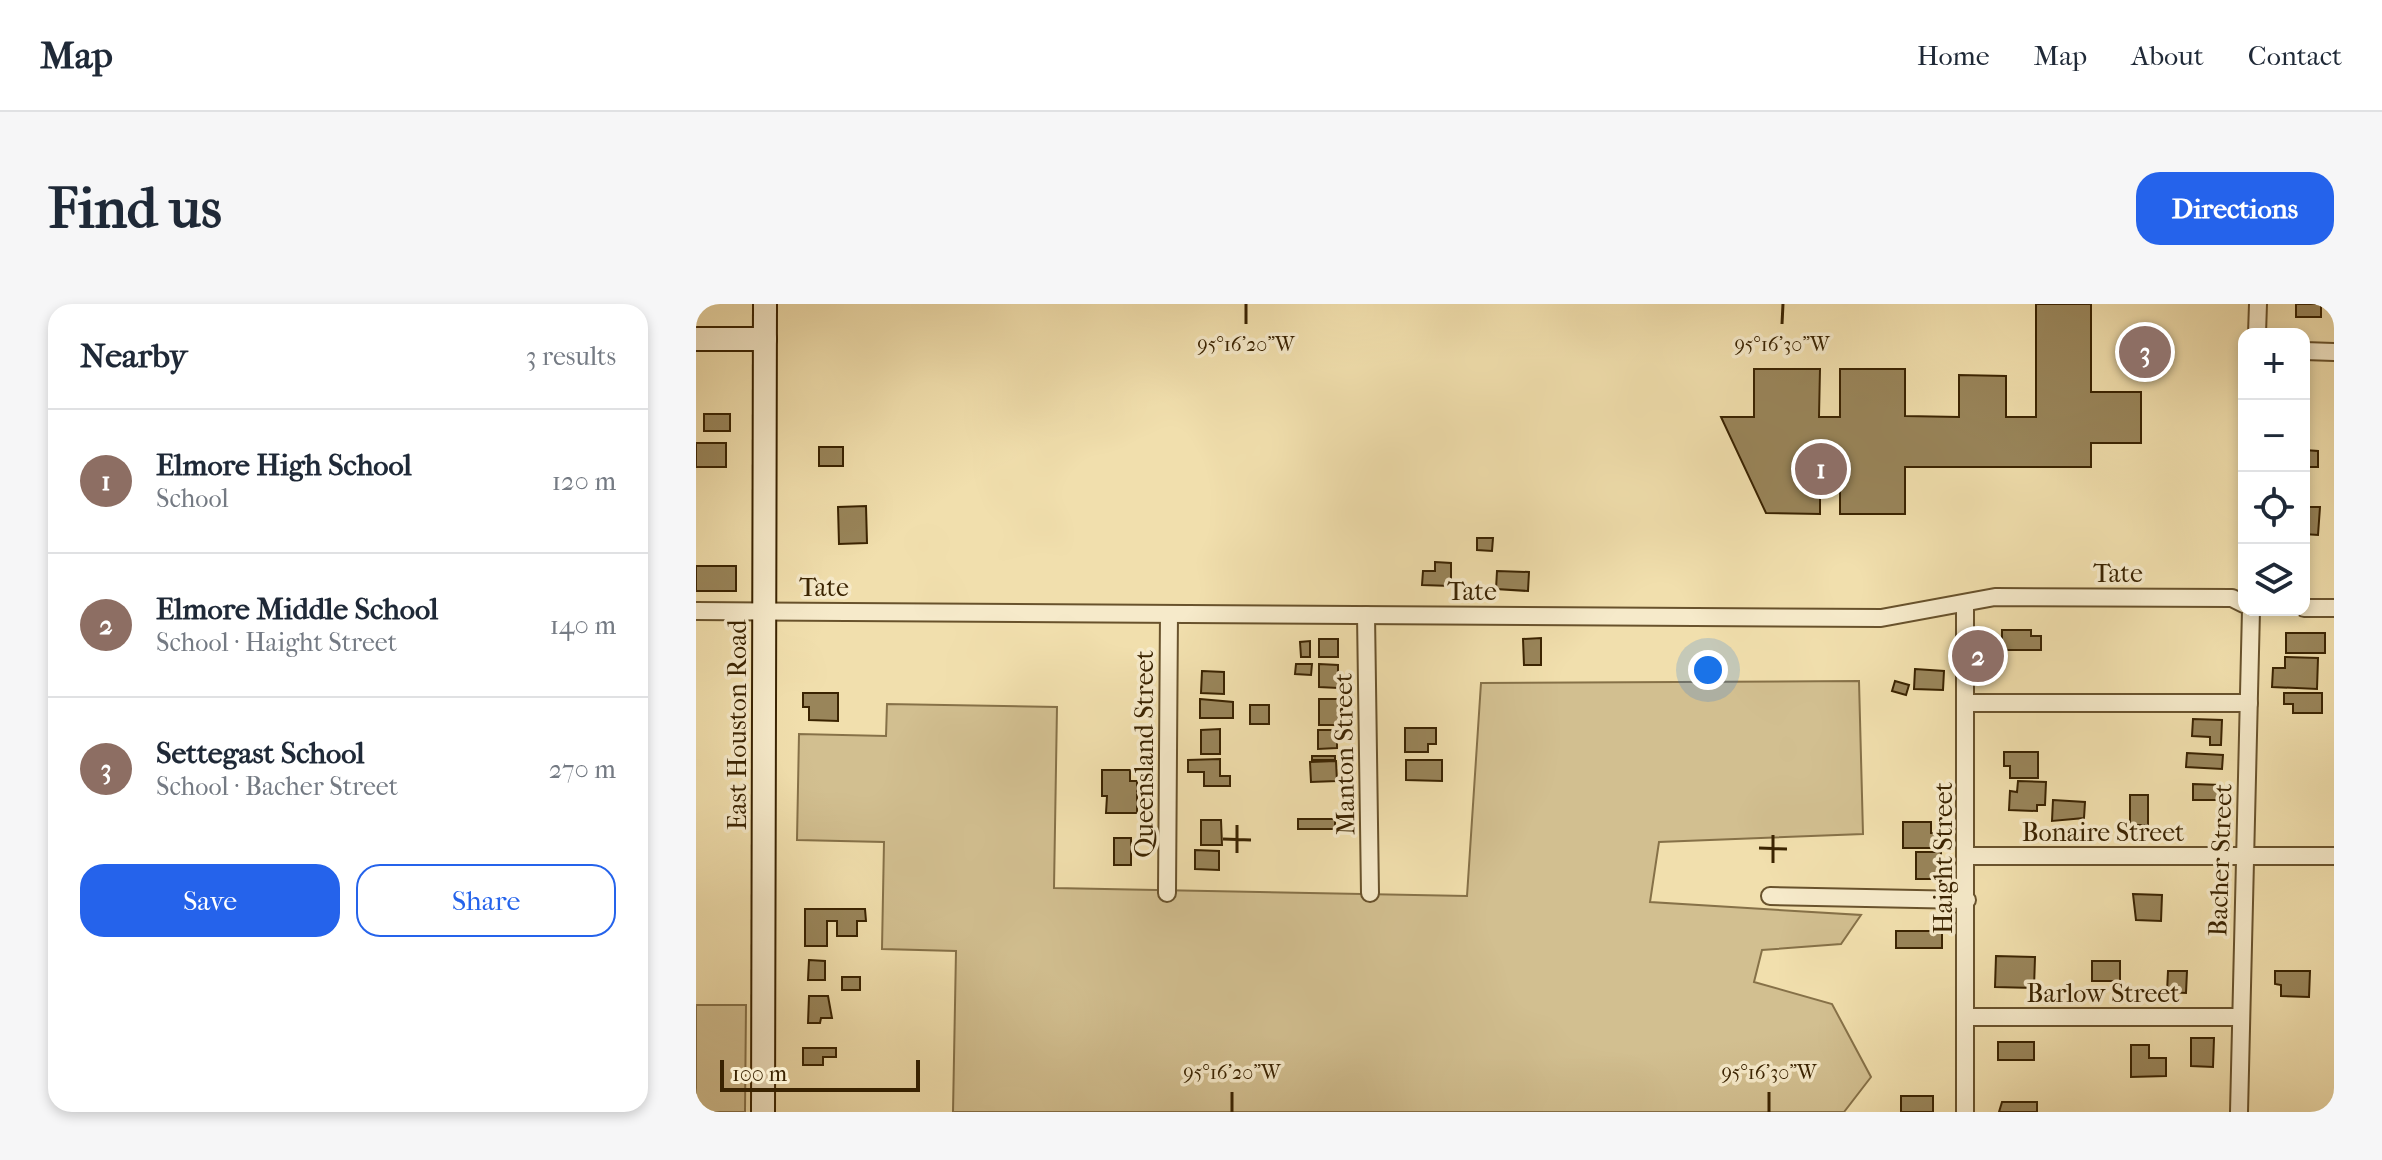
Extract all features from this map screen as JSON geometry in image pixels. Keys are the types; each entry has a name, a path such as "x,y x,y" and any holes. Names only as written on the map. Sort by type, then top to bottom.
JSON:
{"street":[{"name":"East Houston Road","path":"763,1112 765,304"},
{"path":"2257,328 2258,304"},
{"path":"696,339 765,339"},
{"path":"2310,351 2334,352"},
{"name":"Tate","path":"696,611 1881,618 1965,605 1995,597 2232,598 2238,601"},
{"name":"Haight Street","path":"1965,605 1968,703 1965,1112"},
{"path":"2310,608 2334,608"},
{"name":"Queensland Street","path":"1167,893 1169,614"},
{"name":"Manton Street","path":"1366,615 1370,893"},
{"name":"Bacher Street","path":"2239,1112 2251,616"},
{"path":"1968,703 2249,703"},
{"name":"Bonaire Street","path":"1968,856 2334,856"},
{"path":"1770,896 1967,900"},
{"name":"Barlow Street","path":"1966,1017 2240,1017"}],"shaded area":[{"path":"1859,681 1863,834 1659,842 1650,902 1861,915 1841,944 1762,950 1754,982 1832,1004 1871,1077 1844,1112 953,1112 956,951 882,949 884,842 797,840 799,734 886,736 887,704 1057,707 1054,888 1467,896 1481,683"},
{"path":"696,1005 746,1005 745,1112 696,1112"}],"building":[{"path":"2036,304 2091,304 2091,392 2141,392 2141,443 2091,443 2091,467 1905,467 1905,514 1840,514 1840,466 1820,466 1820,514 1766,513 1721,417 1754,417 1754,369 1820,369 1819,417 1840,417 1840,369 1905,369 1905,416 1959,417 1959,375 2006,376 2006,417 2036,417"},
{"path":"2296,304 2321,304 2321,317 2296,317"},
{"path":"704,414 730,414 730,431 704,431"},
{"path":"696,443 726,443 726,467 696,467"},
{"path":"819,447 843,447 843,466 819,466"},
{"path":"2310,450 2318,451 2318,467 2310,467"},
{"path":"866,506 867,543 839,544 838,507"},
{"path":"2310,507 2320,507 2318,535 2310,534"},
{"path":"1477,538 1493,538 1492,551 1477,550"},
{"path":"1435,562 1451,563 1451,586 1422,585 1423,571 1435,571"},
{"path":"696,566 736,566 736,591 696,591"},
{"path":"1497,571 1529,572 1528,591 1496,589"},
{"path":"2002,630 2031,630 2031,636 2041,636 2041,650 2002,650"},
{"path":"2286,633 2325,633 2325,653 2286,653"},
{"path":"1541,638 1541,665 1524,665 1523,639"},
{"path":"1319,639 1338,639 1338,657 1319,657"},
{"path":"1310,641 1310,657 1301,657 1300,642"},
{"path":"2285,657 2318,658 2317,689 2272,687 2273,668 2285,668"},
{"path":"1296,664 1312,664 1311,675 1295,674"},
{"path":"1319,664 1338,665 1338,688 1319,687"},
{"path":"1915,669 1944,671 1943,690 1914,689"},
{"path":"1202,671 1224,672 1224,694 1201,693"},
{"path":"1895,681 1909,685 1906,695 1892,691"},
{"path":"803,693 838,693 838,721 809,720 809,707 803,707"},
{"path":"2284,693 2322,693 2322,713 2293,713 2293,704 2284,704"},
{"path":"1200,699 1233,702 1233,718 1200,718"},
{"path":"1319,699 1338,699 1338,725 1319,725"},
{"path":"1250,705 1269,705 1269,724 1250,724"},
{"path":"2193,719 2222,720 2221,745 2210,745 2210,737 2192,736"},
{"path":"1405,728 1436,728 1436,744 1428,744 1428,752 1405,752"},
{"path":"1220,729 1220,754 1201,754 1201,730"},
{"path":"1318,730 1337,730 1337,748 1318,749"},
{"path":"2004,752 2038,752 2038,778 2010,778 2010,766 2004,766"},
{"path":"2187,753 2223,755 2222,769 2186,767"},
{"path":"1312,756 1335,756 1335,760 1312,760"},
{"path":"1220,759 1220,776 1230,776 1230,786 1204,786 1204,772 1188,772 1188,760"},
{"path":"1406,760 1442,760 1442,781 1406,780"},
{"path":"1336,761 1337,781 1311,782 1310,762"},
{"path":"1102,770 1130,770 1130,781 1137,781 1137,813 1106,813 1107,796 1102,796"},
{"path":"2018,781 2046,782 2045,805 2037,805 2037,811 2009,810 2010,791 2017,792"},
{"path":"2193,784 2221,785 2221,800 2193,800"},
{"path":"2130,795 2148,795 2148,825 2130,825"},
{"path":"2053,800 2085,802 2084,818 2052,821"},
{"path":"1298,819 1335,819 1335,829 1298,829"},
{"path":"1201,820 1221,820 1222,845 1201,845"},
{"path":"1903,822 1931,822 1931,833 1938,833 1938,848 1903,848"},
{"path":"1114,838 1131,838 1131,865 1114,865"},
{"path":"1195,850 1219,851 1219,870 1195,869"},
{"path":"1916,852 1941,852 1941,879 1916,879"},
{"path":"2133,894 2162,895 2161,921 2136,920"},
{"path":"805,909 865,909 866,921 857,921 857,936 837,936 837,921 827,921 827,946 805,946"},
{"path":"1896,931 1942,931 1942,948 1896,948"},
{"path":"1996,956 2035,957 2034,988 1995,987"},
{"path":"809,960 825,961 825,980 808,980"},
{"path":"2092,961 2120,961 2120,981 2092,981"},
{"path":"2168,971 2187,971 2186,993 2167,992"},
{"path":"2275,971 2310,971 2309,997 2281,996 2281,985 2275,984"},
{"path":"842,977 860,977 860,990 842,990"},
{"path":"809,996 828,996 832,1018 821,1018 820,1023 808,1023"},
{"path":"2191,1038 2214,1038 2213,1067 2191,1066"},
{"path":"1998,1042 2034,1042 2034,1060 1998,1060"},
{"path":"2131,1045 2149,1045 2149,1058 2166,1058 2166,1076 2131,1077"},
{"path":"803,1048 836,1048 836,1057 823,1057 823,1065 803,1065"},
{"path":"1901,1096 1933,1096 1933,1112 1901,1112"},
{"path":"2002,1102 2037,1102 2037,1112 1999,1112"}],"place":[{"name":"Settegast School","path":"2145,352"},
{"name":"Elmore High School","path":"1821,469"},
{"name":"Elmore Middle School","path":"1978,656"}]}
